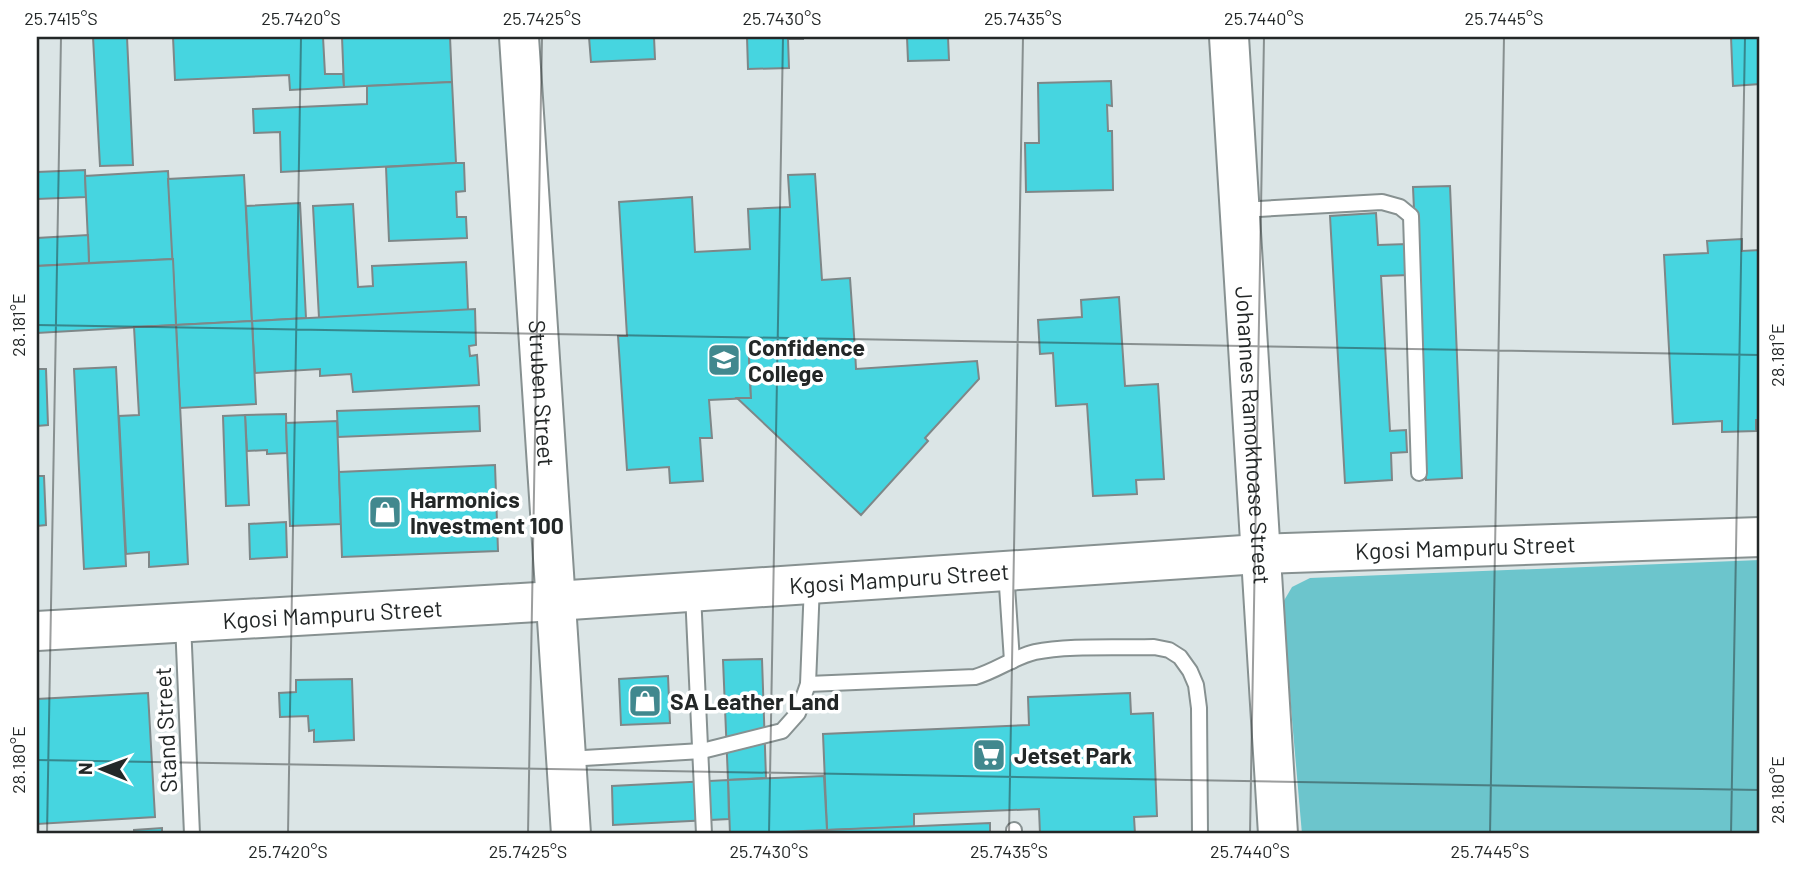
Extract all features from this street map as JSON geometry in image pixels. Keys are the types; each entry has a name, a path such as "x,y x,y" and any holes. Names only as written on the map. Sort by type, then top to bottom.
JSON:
{"main road":[{"name":"Struben Street","path":"519,37 571,834"},
{"name":"Johannes Ramokhoase Street","path":"1229,37 1273,834"},
{"name":"Kgosi Mampuru Street","path":"37,631 555,601 1259,554 1760,537"}],"lane":[{"path":"1239,210 1382,202 1400,207 1410,216 1419,473"},
{"path":"1006,570 1012,661"},
{"path":"566,759 702,751 782,731 798,713 808,684 812,584"},
{"path":"693,592 705,834"},
{"name":"Stand Street","path":"183,624 192,834"},
{"path":"808,684 975,677 1034,652 1054,650 1154,647 1169,650 1180,657 1191,671 1196,685 1199,708 1200,834"}],"shaded area":[{"path":"1760,560 1760,834 1302,834 1282,604 1292,587 1310,578"}],"building":[{"path":"93,37 127,37 133,165 100,166"},
{"path":"173,37 323,37 325,74 343,74 344,87 290,90 289,75 175,80"},
{"path":"342,37 450,37 452,82 344,87"},
{"path":"589,37 654,37 655,59 591,62"},
{"path":"747,37 803,39 788,39 789,68 748,69"},
{"path":"907,37 948,37 949,60 908,61"},
{"path":"1731,37 1760,37 1760,84 1733,86"},
{"path":"1111,81 1112,106 1107,105 1108,131 1112,131 1113,190 1026,192 1025,143 1039,143 1038,83"},
{"path":"452,82 456,163 281,172 280,132 254,133 253,109 367,104 367,86"},
{"path":"464,163 465,191 456,192 457,217 466,217 467,238 389,241 386,167"},
{"path":"85,170 86,197 37,199 37,172"},
{"path":"168,171 173,259 89,263 85,176"},
{"path":"815,174 822,280 850,278 855,350 749,357 751,398 709,400 712,438 700,438 703,481 670,483 669,467 627,470 618,336 627,336 619,202 692,197 695,252 750,249 748,209 790,207 788,175"},
{"path":"244,175 252,321 176,325 168,179"},
{"path":"1450,186 1462,478 1426,480 1413,187"},
{"path":"300,203 306,318 252,321 246,206"},
{"path":"353,204 358,287 373,286 372,266 466,262 468,310 319,318 313,206"},
{"path":"1376,213 1378,245 1407,244 1409,275 1381,276 1390,431 1406,430 1407,452 1391,453 1392,480 1345,483 1330,216"},
{"path":"88,235 89,263 37,266 37,238"},
{"path":"1742,239 1742,251 1760,250 1760,420 1756,420 1756,431 1722,432 1722,421 1673,424 1664,255 1708,253 1707,241"},
{"path":"173,259 176,325 37,333 37,266"},
{"path":"1119,297 1125,386 1158,384 1164,479 1136,480 1137,494 1093,496 1087,404 1056,406 1053,353 1040,354 1038,320 1082,317 1081,300"},
{"path":"475,309 476,345 469,346 470,356 477,355 479,385 353,392 351,374 320,376 320,369 255,373 252,321"},
{"path":"252,321 256,404 180,408 176,325"},
{"path":"176,325 188,564 149,567 149,552 126,554 119,416 139,415 134,327"},
{"path":"855,350 856,369 977,361 979,379 925,438 928,441 861,515 737,398 751,398 749,357"},
{"path":"116,367 126,566 84,569 74,369"},
{"path":"37,369 46,369 48,425 37,426"},
{"path":"479,406 480,431 338,437 337,411"},
{"path":"286,414 287,453 247,451 245,415"},
{"path":"245,415 249,505 226,506 223,416"},
{"path":"337,421 341,524 290,526 286,423"},
{"path":"495,465 498,551 342,557 339,472"},
{"path":"37,476 44,476 46,525 37,526"},
{"path":"286,522 287,557 250,559 249,524"},
{"path":"762,659 766,778 728,780 723,660"},
{"name":"SA Leather Land","path":"668,676 670,723 621,725 619,679"},
{"path":"352,679 354,740 314,742 314,730 309,731 308,716 280,717 279,693 296,692 296,680"},
{"path":"148,693 155,817 37,824 37,699"},
{"name":"Jetset Park","path":"1130,693 1131,714 1153,713 1157,816 1134,817 1135,834 1040,834 1039,809 914,814 914,827 827,830 823,734 1029,725 1028,697"},
{"path":"824,776 827,830 730,834 728,780"},
{"path":"728,780 729,819 613,825 612,786"},
{"path":"990,823 990,834 827,834 827,830"},
{"path":"162,828 162,834 134,834 134,830"}],"place":[{"name":"Confidence College","path":"724,360"},
{"name":"Harmonics Investment 100","path":"385,512"},
{"name":"SA Leather Land","path":"645,701"},
{"name":"Jetset Park","path":"989,755"}]}
